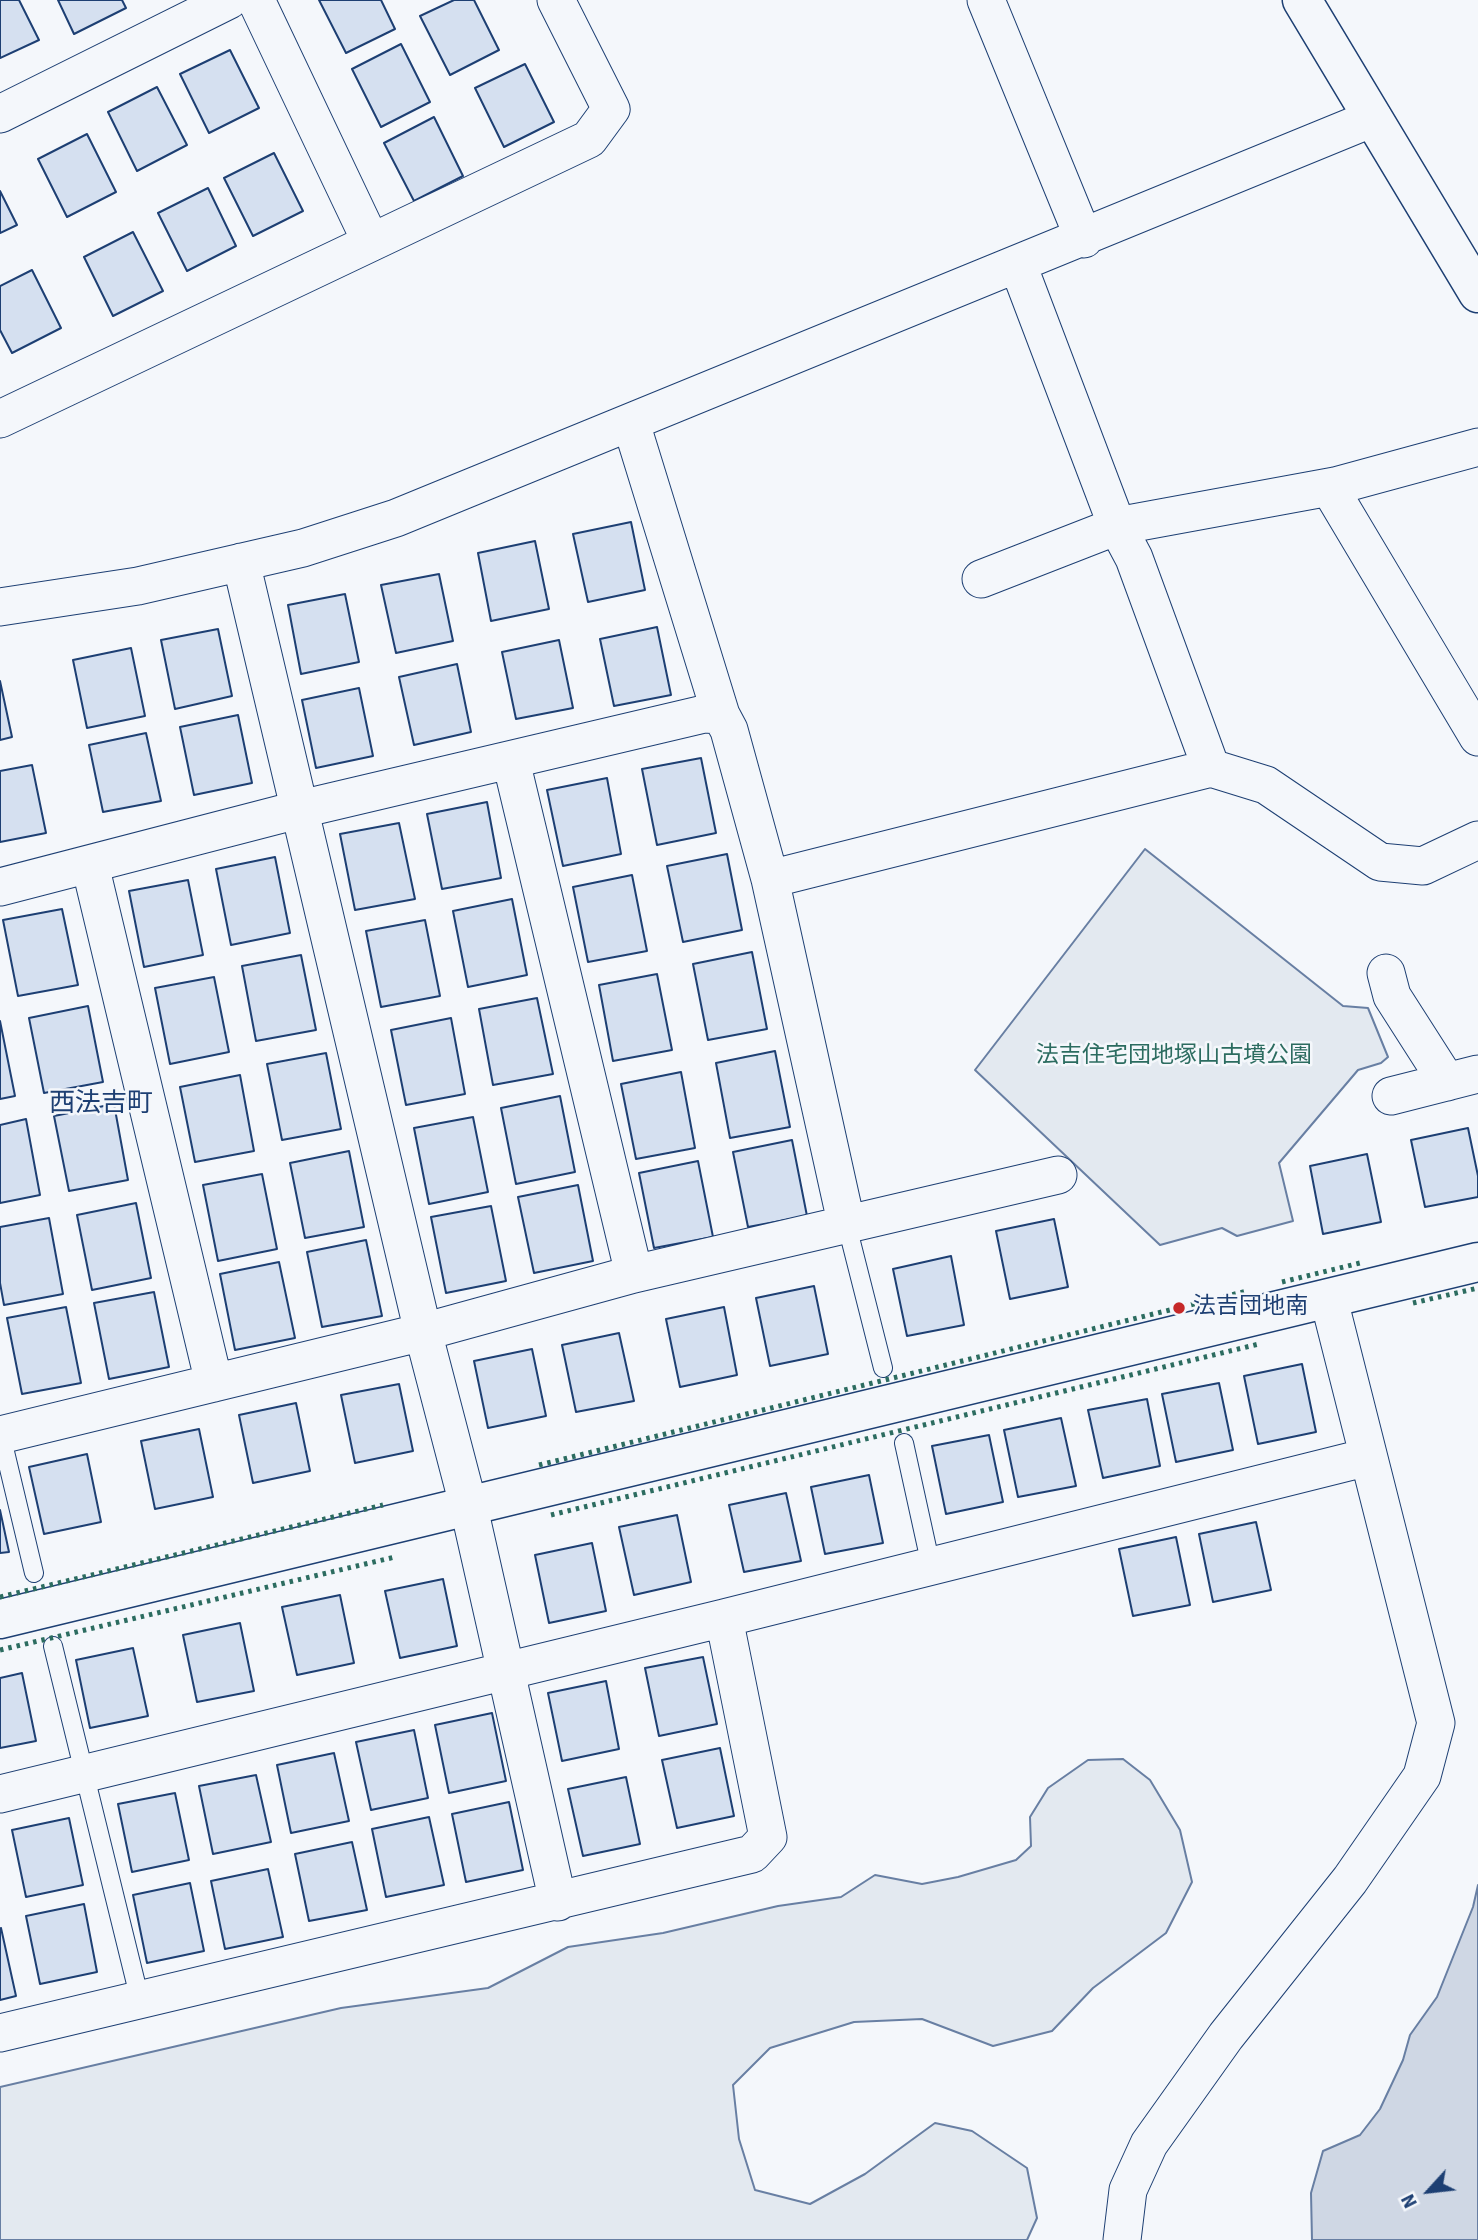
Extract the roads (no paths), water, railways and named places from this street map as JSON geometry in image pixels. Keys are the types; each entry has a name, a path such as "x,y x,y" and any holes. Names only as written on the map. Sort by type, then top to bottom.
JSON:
{"street":[{"path":"0,114 229,0"},
{"path":"256,0 371,242"},
{"path":"0,419 589,139 611,109 556,0"},
{"path":"986,0 1084,239"},
{"path":"1302,0 1478,293"},
{"path":"0,607 138,586 303,548 396,518 1084,239 1373,118"},
{"path":"1018,265 1117,527 1134,558 1211,768"},
{"path":"631,423 721,715 729,730 770,879 846,1222"},
{"path":"981,579 1117,527 1329,487 1478,447"},
{"path":"1329,487 1478,737"},
{"path":"242,562 423,1332 469,1508 558,1902"},
{"path":"0,887 301,810 704,714 721,715"},
{"path":"511,761 634,1274"},
{"path":"770,879 1211,768 1266,785 1380,862 1423,866 1436,862 1478,839"},
{"path":"90,865 214,1383"},
{"path":"1387,973 1392,996 1463,1078 1391,1096"},
{"path":"0,1434 423,1332 634,1274 846,1222 1058,1175"},
{"path":"0,1619 469,1508 1478,1262"},
{"path":"1122,2240 1128,2190 1149,2144 1226,2036 1350,1880 1422,1776 1436,1723 1329,1300"},
{"path":"0,1794 724,1618 1368,1457"},
{"path":"0,2033 752,1854 768,1837 724,1618"}],"lane":[{"path":"846,1222 883,1368"},
{"path":"0,1434 34,1573"},
{"path":"904,1443 931,1566"},
{"path":"53,1646 140,2000"}],"place":[{"name":"法吉団地南","path":"1179,1308"}],"district":[{"name":"西法吉町","path":"101,1105"}],"park label":[{"name":"法吉住宅団地塚山古墳公園","path":"1174,1057"}]}
